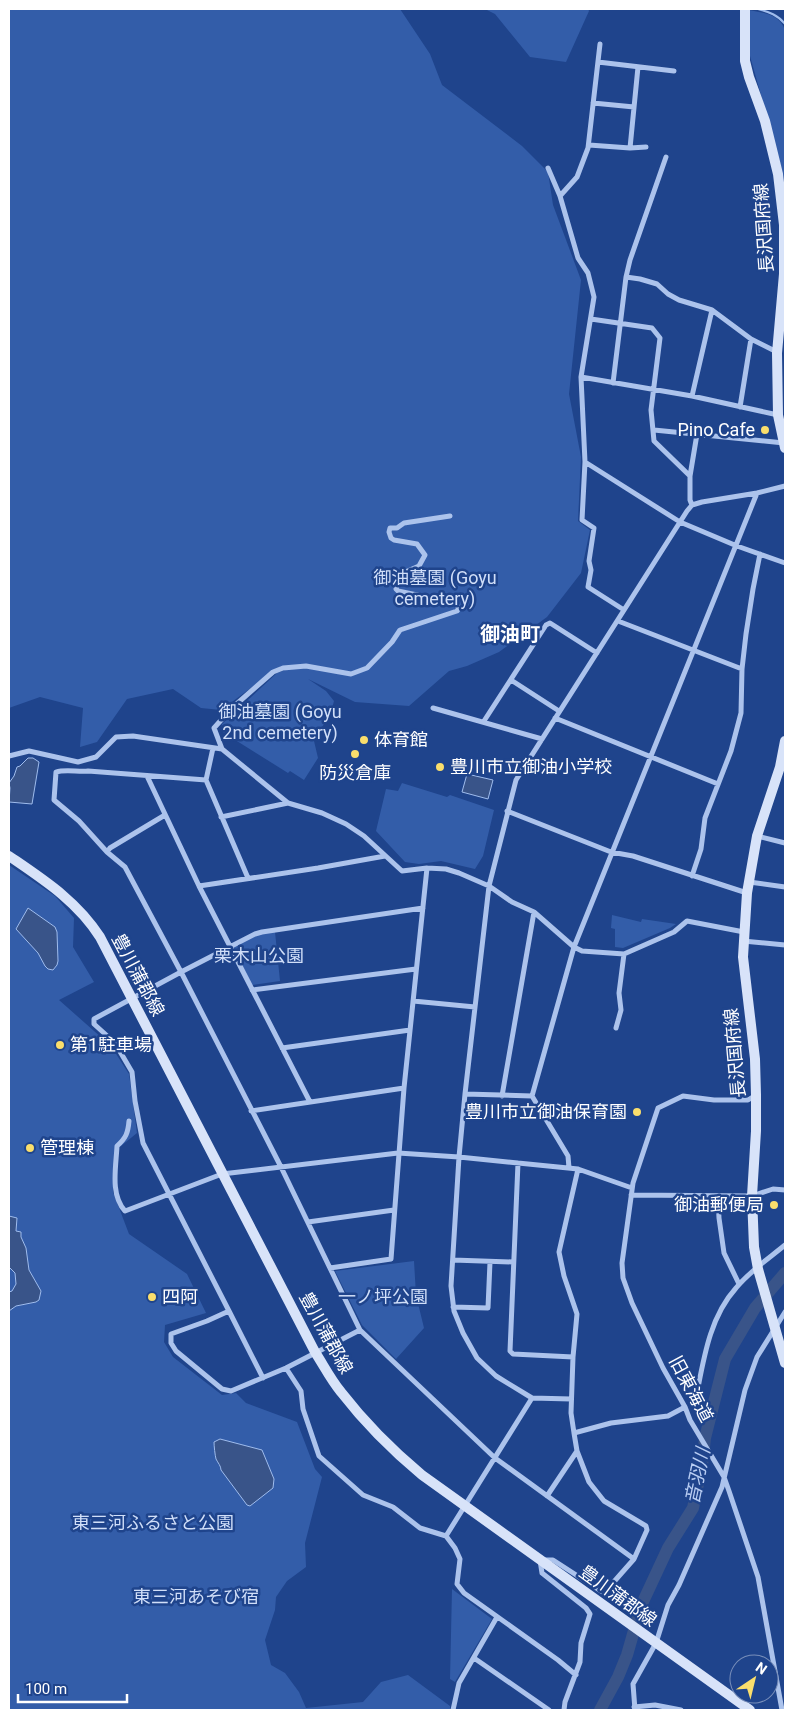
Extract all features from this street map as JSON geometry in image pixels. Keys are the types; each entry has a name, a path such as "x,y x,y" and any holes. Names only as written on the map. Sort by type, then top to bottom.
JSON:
{"main road":[{"name":"長沢国府線","path":"745,9 745,61 765,121 778,174 784,226 784,274 778,353 778,415 785,445"},
{"name":"長沢国府線","path":"785,741 780,767 757,836 748,888 743,957 756,1095 752,1196 754,1247 758,1268 785,1363"},
{"name":"豊川蒲郡線","path":"9,856 50,884 80,911 100,937 315,1352 339,1390 364,1420 392,1450 422,1475 750,1710"}],"street":[{"path":"560,196 577,177 589,145 600,44"},
{"path":"598,62 674,71"},
{"path":"630,148 638,67"},
{"path":"593,103 634,108"},
{"path":"589,145 630,148 646,147"},
{"path":"613,383 626,277 630,260 666,157"},
{"path":"548,168 560,196 578,258 588,273 594,296 581,377 585,462 582,520 594,528 589,561 591,570 588,587 624,610"},
{"path":"626,277 657,284 678,300 712,310 752,339 778,353"},
{"path":"692,396 712,310"},
{"path":"591,319 652,328 660,338 651,410 654,441 690,476"},
{"path":"740,407 752,339"},
{"path":"581,377 692,396 778,415"},
{"path":"654,430 785,445"},
{"path":"692,505 690,500 690,476 697,434"},
{"path":"585,462 680,522 737,546 785,563"},
{"path":"571,1399 532,1398 496,1376 477,1358 463,1333 453,1307 451,1286 465,1094 489,886 516,780 692,505 785,486"},
{"path":"568,1168 568,1156 532,1096 574,947 758,493"},
{"path":"450,516 404,523 398,528 390,528 389,532 390,538 394,540 417,544 425,555 419,566 401,574 396,589 455,603 459,608 457,611 400,630 392,642 367,668 358,673 351,674 306,666 294,666 273,672 232,708 214,728 222,749 288,803 322,813 346,824 364,836 402,871 427,868 446,869 489,886 512,902 534,912 574,947 582,951 624,954 674,932 687,921 785,945"},
{"path":"692,876 700,849 705,818 731,751 741,713 742,669 753,589 760,554"},
{"path":"618,620 742,669"},
{"path":"484,721 546,624 550,622 597,653"},
{"path":"510,680 559,711"},
{"path":"433,708 542,739"},
{"path":"555,718 718,784"},
{"path":"9,756 29,751 78,762 96,757 116,737 133,736 222,749"},
{"path":"213,748 206,780 248,878"},
{"path":"206,780 88,771 60,771 56,772 54,800 79,821 107,852 125,867 281,1167 360,1330 495,1458 634,1559"},
{"path":"146,776 199,886 310,1102"},
{"path":"221,817 288,803"},
{"path":"507,811 612,852 633,856 692,876 748,888 785,887"},
{"path":"107,852 110,848 165,815"},
{"path":"757,836 785,843"},
{"path":"199,886 384,856"},
{"path":"330,1268 391,1259 398,1153 427,868"},
{"path":"263,1378 143,1143 132,1072 115,1043 94,1024 94,1019 181,972 262,932 424,908"},
{"path":"502,1096 534,912"},
{"path":"616,1028 620,1010 619,994 624,954"},
{"path":"252,990 416,969"},
{"path":"413,1001 475,1007"},
{"path":"282,1048 410,1030"},
{"path":"251,1111 404,1088"},
{"path":"465,1094 532,1096"},
{"name":"旧東海道","path":"756,1095 748,1100 714,1100 683,1096 658,1108 632,1188 622,1263 623,1278 632,1303 695,1427 724,1477 758,1577 782,1710"},
{"path":"129,1121 128,1133 117,1146 115,1189 120,1206 125,1211 222,1174 398,1153 578,1168 632,1188"},
{"path":"518,1163 510,1351 513,1354 572,1357"},
{"path":"564,1710 565,1702 580,1662 581,1643 590,1614 586,1608 542,1573 540,1560 553,1560 604,1593 634,1559 646,1530 646,1526 604,1501 589,1482 576,1451 571,1399 572,1357 577,1314 564,1276 560,1252 578,1168"},
{"path":"631,1195 752,1196 773,1189 785,1190"},
{"path":"718,1196 724,1253 739,1284"},
{"path":"308,1222 394,1210"},
{"path":"695,1403 708,1342 725,1304 739,1284 785,1245"},
{"path":"453,1260 513,1262"},
{"path":"453,1307 488,1308 490,1262"},
{"path":"228,1311 207,1322 171,1334 170,1344 222,1389 231,1391 286,1368 360,1330"},
{"path":"681,1710 655,1705 634,1709 633,1684 654,1642 668,1605 679,1585 722,1487 745,1390 757,1357 785,1312"},
{"path":"286,1368 301,1391 303,1409 319,1456 363,1495 393,1507 420,1528 446,1536 456,1548 460,1559 457,1584 464,1593 576,1675"},
{"path":"446,1536 532,1398"},
{"path":"574,1433 611,1423 668,1416 685,1407"},
{"path":"547,1496 576,1451"},
{"path":"456,1709 459,1683 497,1617"},
{"path":"474,1658 549,1710"}],"green space":[{"path":"9,9 400,9 430,54 442,85 522,146 548,172 553,205 581,280 569,394 581,457 578,521 590,530 581,573 547,617 499,652 467,666 449,671 409,706 355,702 308,679 326,691 334,701 331,712 314,741 318,758 304,780 290,771 288,773 221,731 222,724 277,673 288,669 281,666 221,710 201,708 173,689 127,699 97,742 80,747 83,708 40,697 9,708"},
{"path":"485,9 588,9 589,11 566,62 530,57 495,14"},
{"path":"749,10 775,17 785,30 785,191 783,173 750,56"},
{"path":"402,783 447,797 450,795 494,810 483,856 475,869 441,861 419,864 405,862 376,831 386,789 398,791"},
{"name":"東三河ふるさと公園","path":"9,865 55,896 74,918 73,947 94,982 59,1000 111,1046 129,1074 137,1133 116,1150 113,1192 129,1234 187,1274 206,1313 165,1325 164,1342 173,1357 222,1395 236,1393 246,1403 297,1422 315,1469 322,1477 305,1543 306,1567 287,1581 276,1597 275,1610 265,1640 271,1665 285,1673 299,1692 306,1708 363,1702 381,1682 408,1675 450,1706 450,1710 9,1710"},
{"path":"612,915 641,922 642,919 676,924 623,948 615,947 615,929 611,928"},
{"name":"栗木山公園","path":"275,932 280,981 252,985 234,949 235,946 262,933"},
{"name":"一ノ坪公園","path":"414,1261 416,1295 424,1328 396,1359 362,1325 335,1271"},
{"path":"452,1589 492,1619 455,1682 450,1679"}],"shaded area":[{"path":"28,758 33,758 39,762 32,804 9,802 9,783 17,767"},
{"path":"467,774 493,780 488,799 462,792"},
{"path":"28,908 55,927 57,932 58,961 53,970 45,966 38,953 16,929"},
{"path":"9,1216 17,1218 16,1231 21,1232 26,1248 29,1270 41,1291 39,1300 36,1302 16,1306 9,1311 9,1292 12,1291 16,1284 15,1273 9,1267"},
{"path":"220,1439 262,1450 274,1479 273,1488 250,1506 247,1505 221,1470 216,1459 214,1442"}],"waterway":[{"path":"758,9 773,14 785,24"},
{"name":"音羽川","path":"600,1710 618,1677 627,1655 641,1606 668,1548 693,1508 702,1465 705,1438 725,1359 755,1308 785,1273"}],"place":[{"name":"Pino Cafe","path":"765,430"},
{"name":"体育館","path":"364,740"},
{"name":"防災倉庫","path":"355,754"},
{"name":"豊川市立御油小学校","path":"440,767"},
{"name":"第1駐車場","path":"60,1045"},
{"name":"豊川市立御油保育園","path":"637,1112"},
{"name":"管理棟","path":"30,1148"},
{"name":"御油郵便局","path":"774,1205"},
{"name":"四阿","path":"152,1297"}],"district":[{"name":"御油町","path":"510,634"}],"park label":[{"name":"御油墓園 (Goyu cemetery)","path":"435,588"},
{"name":"御油墓園 (Goyu 2nd cemetery)","path":"280,722"},
{"name":"東三河あそび宿","path":"196,1597"}]}
